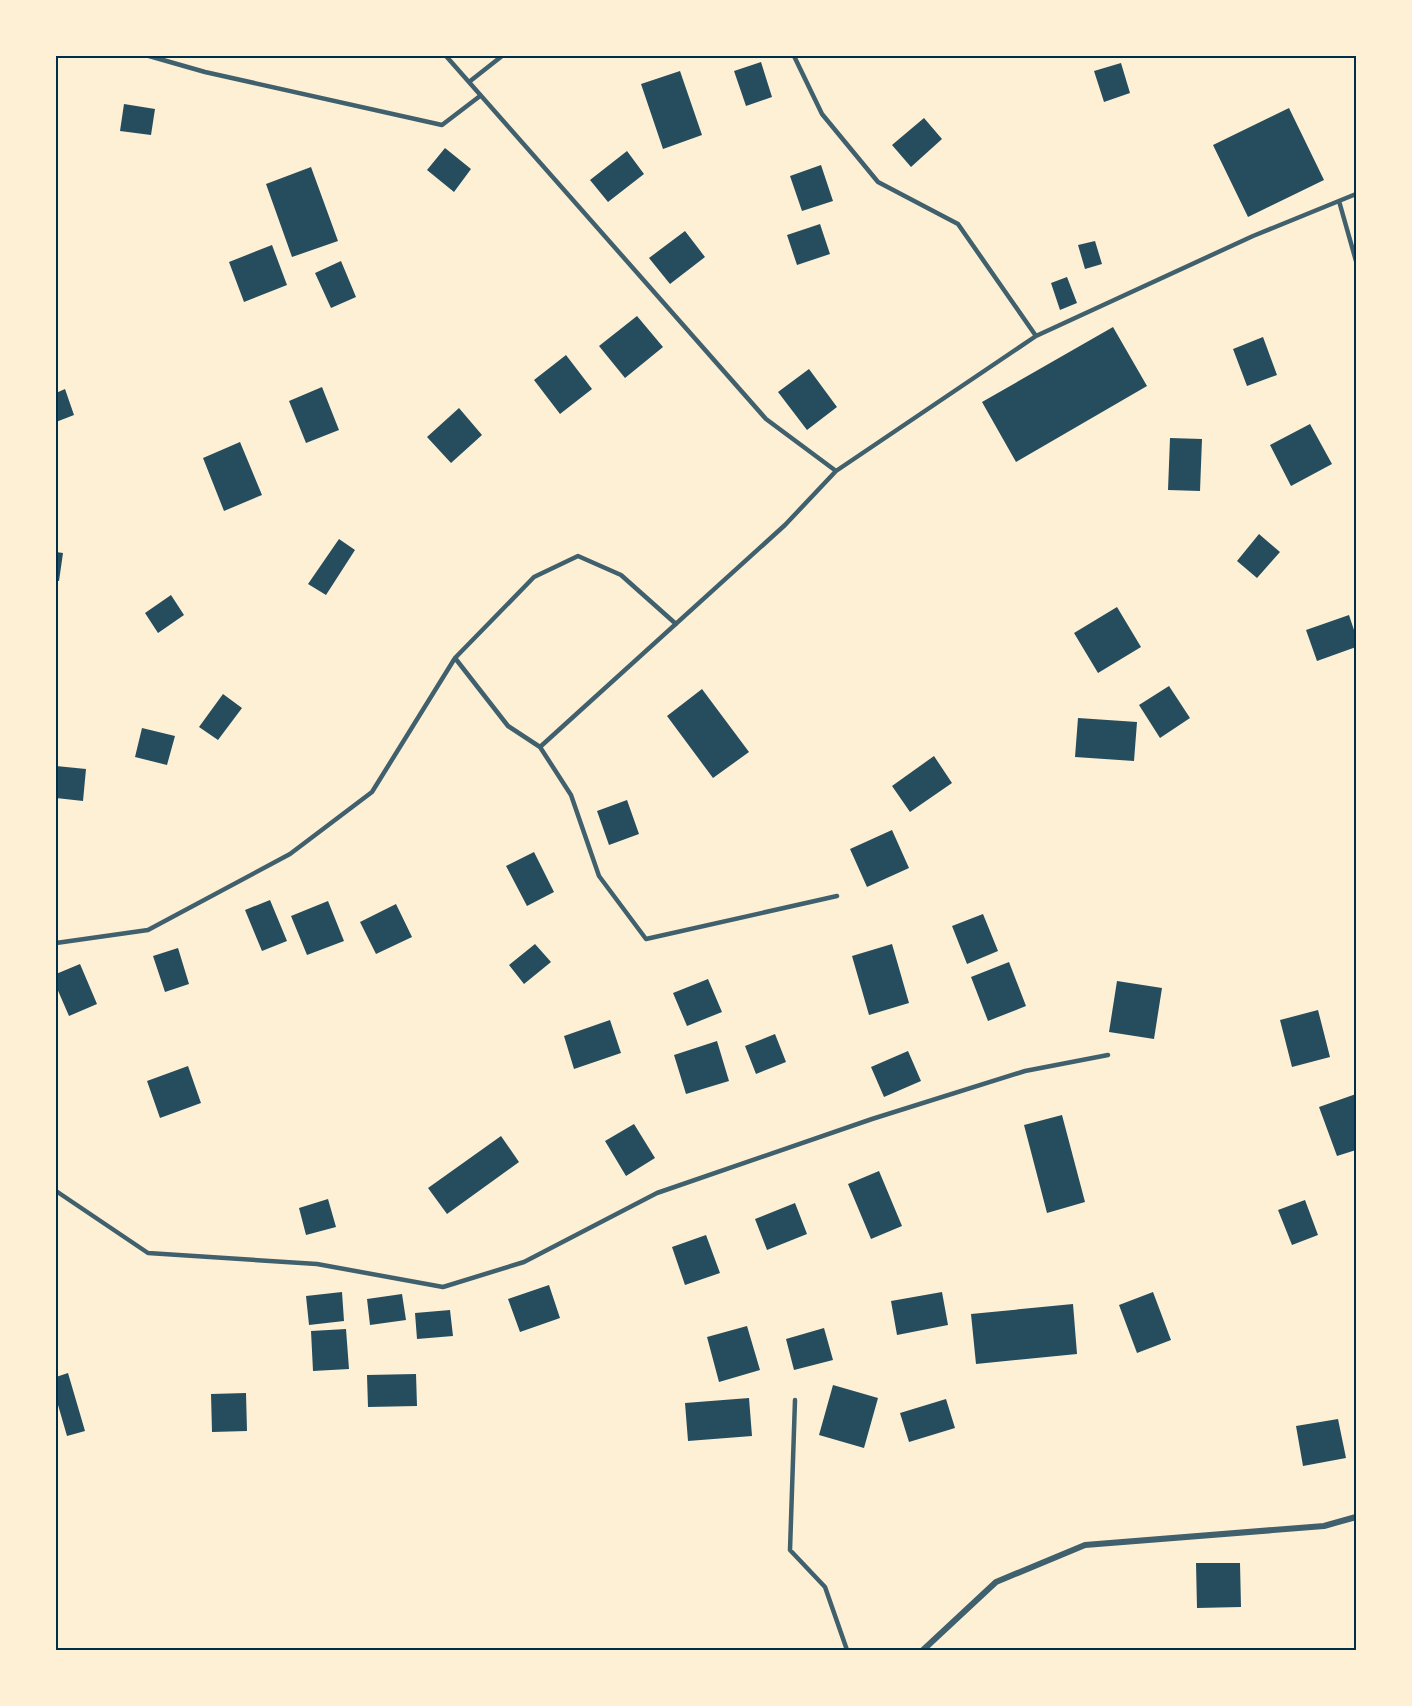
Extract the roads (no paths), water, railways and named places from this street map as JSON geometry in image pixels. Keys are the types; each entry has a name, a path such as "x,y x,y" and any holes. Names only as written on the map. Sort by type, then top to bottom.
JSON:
{"street":[{"path":"923,1650 996,1581 1085,1545 1324,1526 1356,1517"}],"lane":[{"path":"149,56 206,72 442,125 480,96"},
{"path":"446,56 766,419 836,471"},
{"path":"469,82 502,56"},
{"path":"794,56 822,114 878,182 958,224 1036,336"},
{"path":"540,747 785,525 836,471 1036,336 1253,236 1356,194"},
{"path":"1339,201 1356,261"},
{"path":"56,943 148,930 290,854 372,792 455,658 534,577 578,556 621,575 676,624"},
{"path":"455,658 508,726 540,747 571,795 599,876 646,939 837,896"},
{"path":"56,1191 148,1253 317,1264 443,1287 524,1262 657,1193 872,1119 1025,1071 1108,1055"},
{"path":"795,1400 790,1550 825,1587 847,1650"}]}
